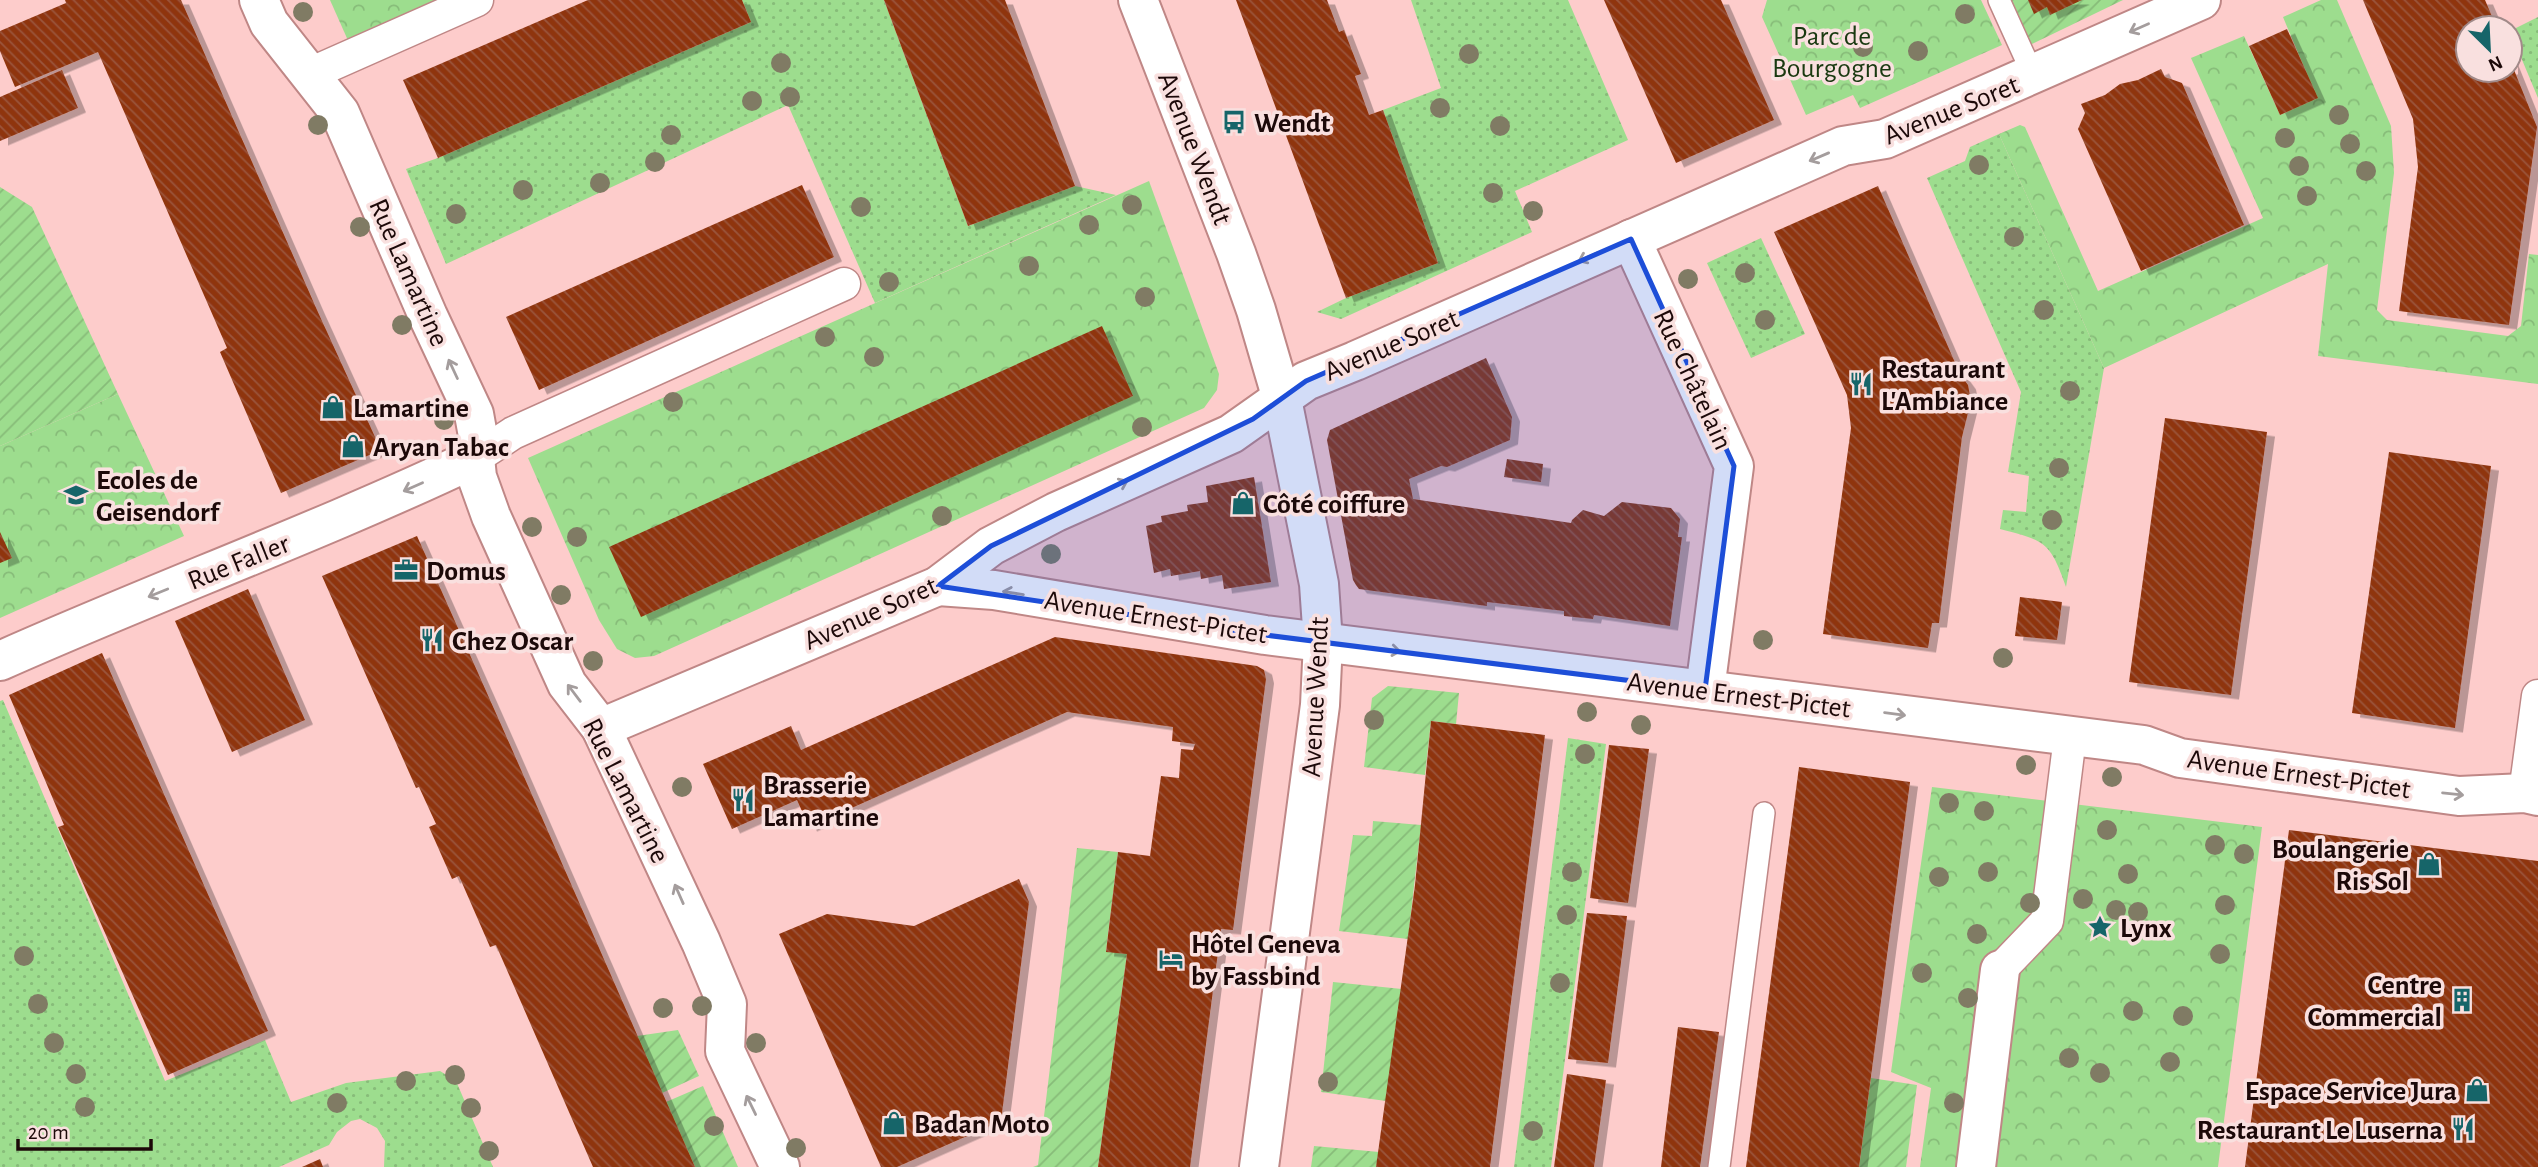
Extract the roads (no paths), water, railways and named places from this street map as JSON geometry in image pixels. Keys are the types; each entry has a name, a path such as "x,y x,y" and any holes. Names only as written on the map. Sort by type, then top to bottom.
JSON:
{"street":[{"name":"Rue Lamartine","path":"259,0 269,23 340,113 428,316 474,414 478,436 475,458 477,477 491,516 567,684 601,728 689,917 727,1004 725,1051 780,1167"},
{"path":"310,74 477,0"},
{"name":"Avenue Wendt","path":"1138,0 1236,253 1282,399 1319,584 1323,642 1318,717 1259,1167"},
{"name":"Avenue Soret","path":"601,728 938,586 991,546 1056,512 1231,434 1306,381 1338,365 1355,360 1843,146 1885,139 2201,0"},
{"name":"Rue Châtelain","path":"1631,239 1734,466 1705,690"},
{"path":"475,458 513,433 844,284"},
{"name":"Rue Faller","path":"0,661 398,494 475,458"},
{"name":"Avenue Ernest-Pictet","path":"938,586 994,590 1265,635 2144,745 2180,758 2459,796 2531,795"},
{"path":"2531,795 2538,696"},
{"path":"1976,1167 2000,970 2047,921 2070,737"}],"lane":[{"path":"1999,0 2033,75"},
{"path":"1719,1167 1764,813"}],"place":[{"name":"Wendt","path":"1234,122"},
{"name":"Restaurant L'Ambiance","path":"1861,384"},
{"name":"Lamartine","path":"333,407"},
{"name":"Aryan Tabac","path":"353,446"},
{"name":"Ecoles de Geisendorf","path":"76,495"},
{"name":"Côté coiffure","path":"1243,503"},
{"name":"Domus","path":"406,570"},
{"name":"Chez Oscar","path":"432,640"},
{"name":"Brasserie Lamartine","path":"743,800"},
{"name":"Boulangerie Ris Sol","path":"2429,864"},
{"name":"Lynx","path":"2100,927"},
{"name":"Hôtel Geneva by Fassbind","path":"1171,959"},
{"name":"Centre Commercial","path":"2462,1000"},
{"name":"Espace Service Jura","path":"2477,1090"},
{"name":"Badan Moto","path":"894,1123"},
{"name":"Restaurant Le Luserna","path":"2463,1129"}],"park label":[{"name":"Parc de Bourgogne","path":"1832,51"}]}
